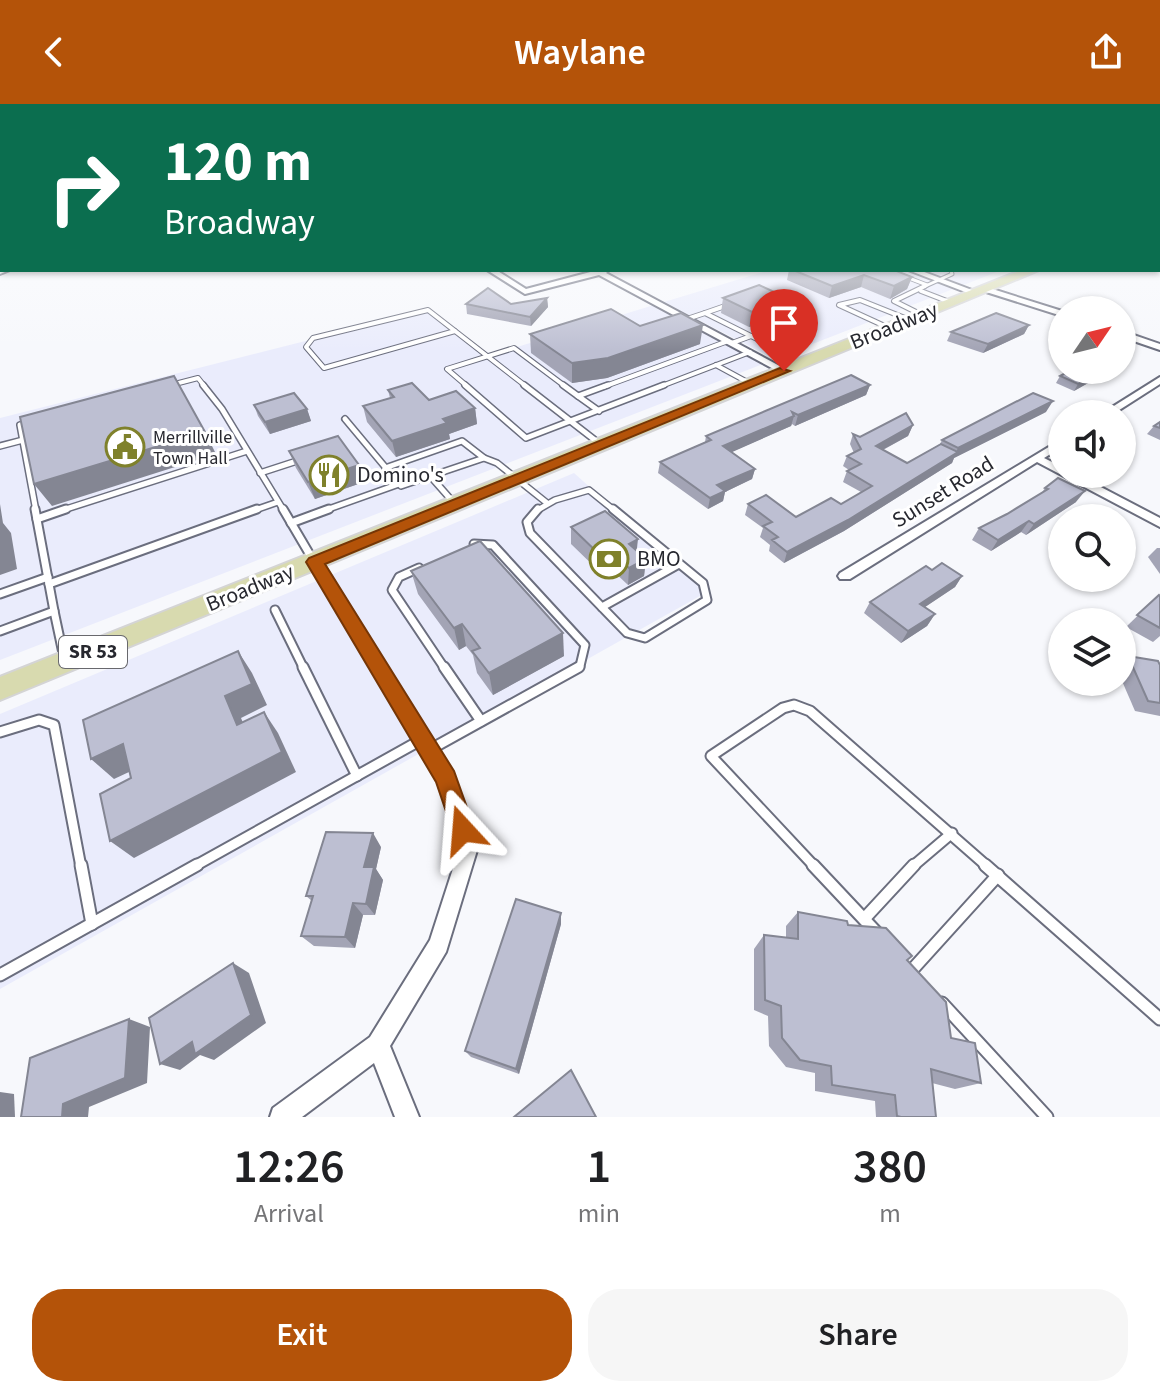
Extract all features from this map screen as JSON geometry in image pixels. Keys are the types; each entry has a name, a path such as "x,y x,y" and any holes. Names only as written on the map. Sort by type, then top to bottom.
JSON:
{"main road":[{"name":"Broadway","path":"0,689 1028,272"}],"street":[{"path":"494,272 525,292 600,272"},
{"path":"606,272 784,371"},
{"path":"916,272 1048,310"},
{"path":"1136,339 1160,347"},
{"path":"1128,400 1160,380"},
{"name":"Sunset Road","path":"845,576 1048,451"},
{"path":"1037,458 1048,464"},
{"path":"1093,488 1160,523"},
{"path":"282,1117 378,1045 439,945 469,847 446,778 315,562"},
{"path":"378,1045 407,1117"}],"lane":[{"path":"894,272 927,285"},
{"path":"897,273 901,272"},
{"path":"916,317 894,302 921,291 952,272"},
{"path":"921,291 952,303"},
{"path":"889,328 839,305 860,300 916,317"},
{"path":"687,319 728,305"},
{"path":"455,331 324,368 306,347 313,338 428,310 602,445"},
{"path":"705,313 771,346"},
{"path":"578,396 751,336"},
{"path":"599,411 514,348 447,369 526,438 599,411 750,352"},
{"path":"716,365 751,384"},
{"path":"168,386 198,378 222,409 315,562"},
{"path":"345,419 399,484 406,486 484,458"},
{"path":"35,421 20,425 65,663"},
{"path":"0,446 23,440"},
{"path":"385,468 462,441 484,458 497,463 547,503"},
{"path":"37,519 247,451"},
{"path":"260,473 303,459"},
{"path":"432,478 456,504"},
{"path":"291,523 399,484"},
{"path":"589,490 679,564 703,583 707,600 645,638 627,633 530,533 527,522 547,503 589,490"},
{"path":"0,594 278,502"},
{"path":"0,975 357,776 481,721 580,666 585,645 493,545 476,543 463,548"},
{"path":"602,607 679,564"},
{"path":"425,566 399,577 392,590 481,721"},
{"path":"275,610 357,776"},
{"path":"0,631 54,611"},
{"path":"883,939 711,756 783,708 794,705 810,711 1160,1019"},
{"path":"0,732 39,720 54,725 92,924"},
{"path":"864,919 900,877 952,833"},
{"path":"912,970 998,875"},
{"path":"902,960 922,981"},
{"path":"933,993 1047,1117"}],"shaded area":[{"path":"763,272 997,272 774,359 664,302"},
{"path":"654,305 763,364 0,660 0,418 428,310 488,356"},
{"path":"574,473 707,592 0,989 0,714"}],"building":[{"path":"798,272 899,272 912,277 894,286 864,275 832,286"},
{"path":"759,285 790,299 752,312 723,298"},
{"path":"488,288 511,304 547,298 530,317 466,304"},
{"path":"611,309 640,326 681,313 703,325 608,358 572,363 530,334"},
{"path":"996,313 1029,325 988,344 951,332"},
{"path":"851,375 870,385 798,415 792,412 794,416 723,446 755,469 717,485 725,491 710,498 660,462 711,440 706,436"},
{"path":"174,376 205,432 34,484 20,417"},
{"path":"412,383 429,400 456,391 475,408 443,419 447,423 392,441 363,406 394,397 388,390"},
{"path":"294,393 307,409 265,422 254,405"},
{"path":"1033,393 1050,400 958,448 942,440"},
{"path":"906,413 913,425 876,446 907,463 941,444 958,452 848,520 787,552 772,540 778,537 763,526 772,522 748,504 766,495 796,517 831,498 841,504 872,486 847,471 861,464 847,456 861,449 853,434 860,437"},
{"path":"338,436 359,465 308,482 289,451"},
{"path":"1048,486 1085,491 1065,504 1048,504 1048,515 1034,524 1029,521 998,540 979,528 1048,489 1045,488"},
{"path":"605,511 638,539 629,544 646,559 629,568 612,552 602,557 571,527"},
{"path":"480,541 563,633 489,673 472,651 480,648 462,624 454,628 411,571"},
{"path":"942,563 962,576 920,604 935,614 908,631 870,602 926,566 932,570"},
{"path":"1160,596 1160,628 1137,615"},
{"path":"238,651 252,684 225,696 237,725 264,712 282,752 110,841 100,794 131,778 123,744 91,759 83,720"},
{"path":"1136,657 1158,661 1160,665 1160,703 1148,701 1136,674"},
{"path":"326,832 373,833 364,867 374,867 366,904 353,903 345,937 301,936 313,896 306,896"},
{"path":"516,899 561,913 516,1069 465,1051"},
{"path":"798,912 847,921 848,925 886,928 912,956 907,960 946,1002 951,1038 975,1043 981,1083 931,1069 936,1117 901,1117 897,1116 895,1095 832,1085 831,1066 800,1060 782,1038 781,1006 765,1000 764,935 798,939"},
{"path":"233,963 251,1015 195,1054 192,1042 160,1064 149,1018"},
{"path":"129,1019 125,1078 63,1104 62,1117 21,1117 30,1058"},
{"path":"571,1070 596,1117 514,1117"}],"place":[{"name":"Merrillville Town Hall","path":"125,447"},
{"name":"Domino's","path":"329,475"},
{"name":"BMO","path":"609,559"}],"route":[{"path":"463,830 446,778 315,562 784,371"}]}
